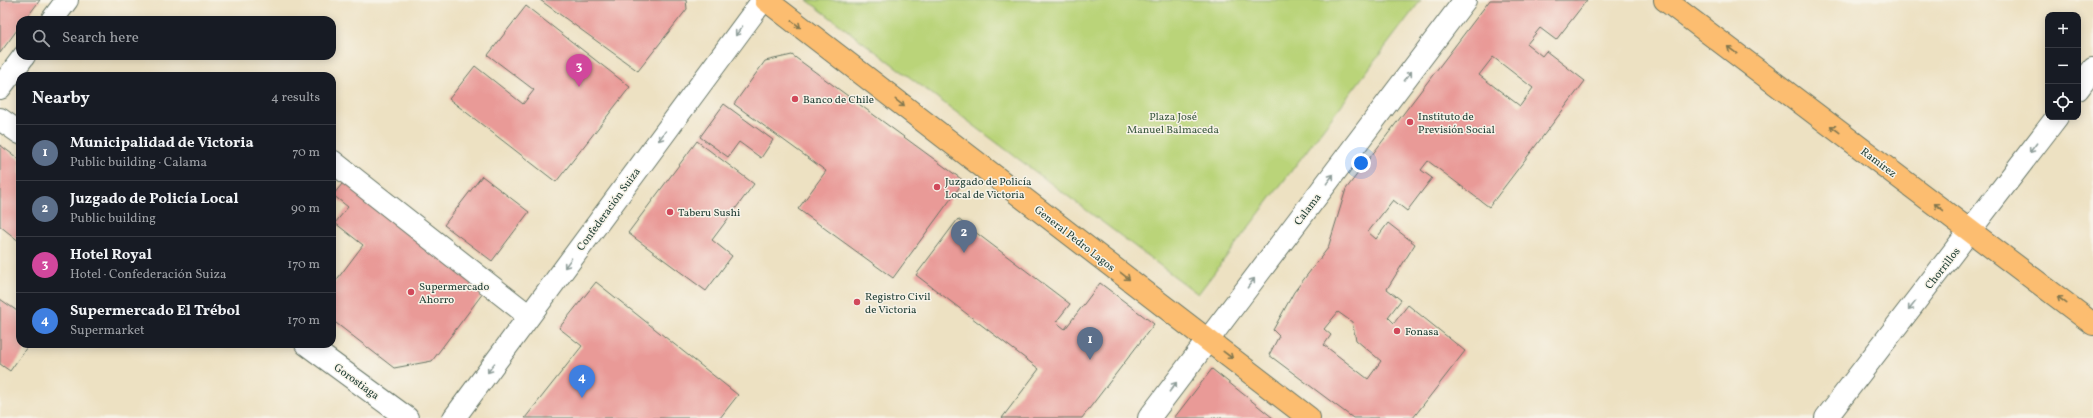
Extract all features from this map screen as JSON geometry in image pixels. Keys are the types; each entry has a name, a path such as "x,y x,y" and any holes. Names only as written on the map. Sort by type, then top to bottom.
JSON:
{"main road":[{"name":"General Pedro Lagos","path":"764,0 1309,418"},
{"name":"Ramírez","path":"1664,0 2093,324"}],"street":[{"path":"55,16 67,0"},
{"name":"Confederación Suiza","path":"454,418 764,0"},
{"name":"Calama","path":"1150,418 1465,0"},
{"path":"0,88 21,60"},
{"path":"2081,85 2093,69"},
{"path":"0,119 16,130"},
{"name":"Chorrillos","path":"1826,418 2055,120"},
{"path":"336,164 529,316"},
{"name":"Gorostiaga","path":"311,348 407,418"}],"green space":[{"name":"Plaza José Manuel Balmaceda","path":"807,0 1421,0 1198,294"}],"building":[{"path":"0,0 40,0 28,16 16,16 16,31 0,53"},
{"path":"540,0 686,0 687,9 638,71"},
{"path":"1490,0 1587,0 1556,40 1540,28 1527,44 1542,56 1546,51 1585,81 1489,207 1428,161 1421,170 1432,178 1407,211 1393,200 1368,232 1376,239 1388,223 1415,244 1387,289 1401,300 1388,317 1394,323 1408,305 1465,351 1413,418 1353,418 1269,355 1279,336 1273,330 1294,292 1328,248 1346,189","holes":["1493,57 1533,88 1520,106 1479,75","1338,312 1352,322 1356,340 1381,361 1368,379 1324,345 1331,335 1324,329"]},
{"path":"526,6 630,87 556,182 449,99 475,66 523,104 534,90 488,55"},
{"path":"792,55 964,181 893,278 798,209 826,171 734,104 765,61"},
{"path":"724,104 773,140 761,158 739,142 728,157 700,137"},
{"path":"697,141 754,184 712,240 732,256 706,291 628,233"},
{"path":"0,145 16,157 16,239 0,226"},
{"path":"482,176 529,212 492,261 444,225"},
{"path":"347,178 486,289 432,361 394,368 336,323 336,281 363,245 336,224 348,207 336,197 336,191"},
{"path":"958,219 1070,304 1056,322 1065,329 1100,283 1154,324 1082,418 1002,418 1039,369 916,275"},
{"path":"596,282 738,395 720,418 525,418 582,346 559,328"},
{"path":"0,299 16,310 16,348 26,348 10,371 0,364"},
{"path":"1212,369 1273,418 1174,418"}],"place":[{"name":"Hotel Royal","path":"579,87"},
{"name":"Banco de Chile","path":"795,99"},
{"name":"Instituto de Previsión Social","path":"1410,122"},
{"name":"Juzgado de Policía Local de Victoria","path":"937,187"},
{"name":"Taberu Sushi","path":"670,212"},
{"name":"Juzgado de Policía Local","path":"964,253"},
{"name":"Supermercado Ahorro","path":"411,292"},
{"name":"Registro Civil de Victoria","path":"857,302"},
{"name":"Fonasa","path":"1397,331"},
{"name":"Municipalidad de Victoria","path":"1090,360"},
{"name":"Supermercado El Trébol","path":"582,398"}]}
